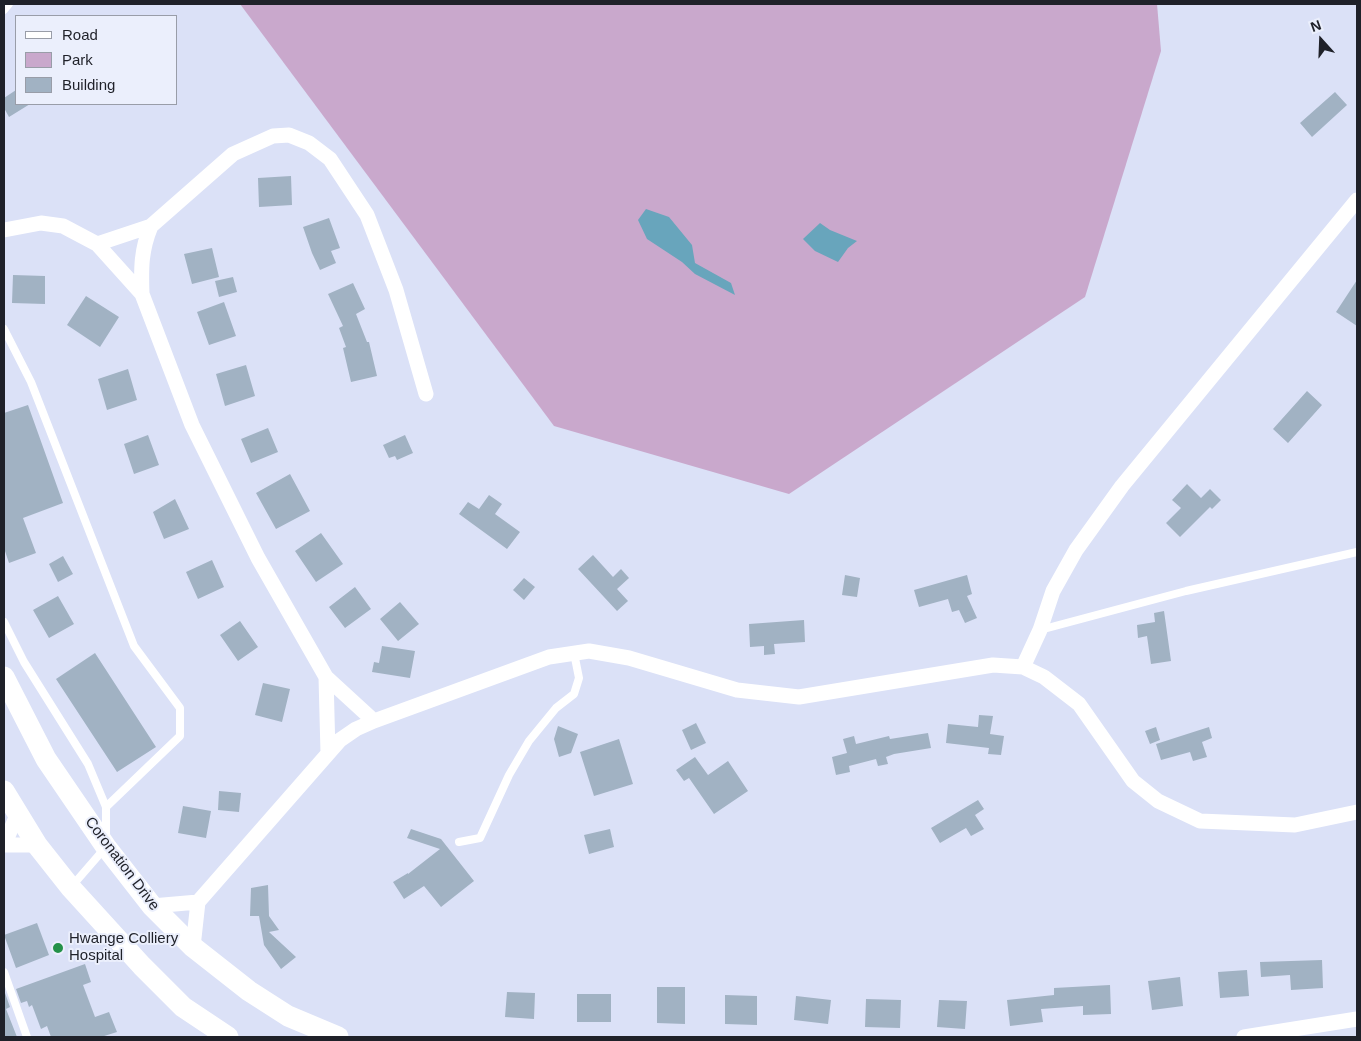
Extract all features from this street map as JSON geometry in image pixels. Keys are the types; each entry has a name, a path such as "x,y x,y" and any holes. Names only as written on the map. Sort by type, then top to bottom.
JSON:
{"street":[{"path":"98,244 151,226 233,154 273,136 289,135 310,143 330,159 366,216 396,290 426,394"},
{"path":"1023,667 1040,630 1053,590 1071,558 1122,486 1357,200"},
{"path":"4,230 42,223 63,226 98,244 142,294"},
{"path":"151,226 145,241 141,263 142,294 192,424 258,558 326,677 374,721"},
{"path":"193,947 198,902 340,740 356,729 374,721 549,658 589,651 629,658 737,690 799,697 993,665 1023,667 1044,677 1079,704 1133,781 1158,801 1200,821 1295,825 1357,812"},
{"name":"Coronation Drive","path":"4,677 46,759 106,847 152,906 193,947 249,991 280,1011 338,1037"},
{"path":"326,677 328,753"},
{"path":"4,791 37,845 71,888 142,966 183,1007 226,1037"},
{"path":"18,813 4,845 37,845"},
{"path":"152,906 198,902"},
{"path":"1244,1037 1357,1019"}],"lane":[{"path":"4,10 9,4"},
{"path":"4,329 31,382 134,646 180,708 180,736 106,807"},
{"path":"1040,630 1186,591 1357,552"},
{"path":"4,622 24,662 88,764 106,807 106,847 71,888"},
{"path":"459,842 480,838 509,775 529,741 556,708 574,694 579,678 574,653"},
{"path":"4,972 28,1037"}],"green space":[{"path":"240,4 1157,4 1161,51 1085,297 789,494 554,426"}],"water":[{"path":"646,209 669,217 692,245 695,263 731,283 735,295 695,274 682,262 647,239 638,220"},
{"path":"820,223 830,230 857,241 848,248 838,262 815,251 803,239"}],"building":[{"path":"15,91 15,105 28,105 9,117 4,108 4,98"},
{"path":"1335,92 1347,105 1312,137 1300,123"},
{"path":"291,176 292,205 259,207 258,178"},
{"path":"329,218 340,248 331,251 336,263 320,270 303,227"},
{"path":"212,248 219,277 192,284 184,254"},
{"path":"13,275 45,276 45,304 12,303"},
{"path":"233,277 237,292 219,297 215,281"},
{"path":"1357,280 1357,326 1336,312"},
{"path":"353,283 365,309 356,314 367,342 369,342 377,376 351,382 343,348 346,347 339,328 343,326 328,294"},
{"path":"86,296 119,317 100,347 67,325"},
{"path":"224,302 236,336 209,345 197,312"},
{"path":"246,365 255,396 225,406 216,374"},
{"path":"128,369 137,400 107,410 98,379"},
{"path":"1307,391 1322,405 1288,443 1273,429"},
{"path":"28,405 63,503 23,518 36,553 9,563 4,548 4,413"},
{"path":"268,428 278,452 251,463 241,439"},
{"path":"148,435 159,465 134,474 124,444"},
{"path":"405,435 413,453 397,460 395,456 389,458 383,445"},
{"path":"290,474 310,511 276,529 256,493"},
{"path":"1187,484 1201,498 1210,489 1221,500 1212,509 1210,507 1180,537 1166,523 1181,508 1172,500"},
{"path":"489,495 502,504 495,514 520,532 507,549 459,514 468,502 479,509"},
{"path":"175,499 189,529 164,539 153,512"},
{"path":"321,533 343,564 316,582 295,551"},
{"path":"593,555 613,577 621,569 629,578 617,589 628,601 617,611 578,569"},
{"path":"63,556 73,574 58,582 49,564"},
{"path":"212,560 224,587 198,599 186,572"},
{"path":"845,575 860,578 857,597 842,595"},
{"path":"967,575 972,594 967,596 977,618 965,623 959,610 952,612 948,599 919,607 914,590"},
{"path":"524,578 535,587 524,600 513,590"},
{"path":"355,587 371,609 345,628 329,607"},
{"path":"58,596 74,624 49,638 33,610"},
{"path":"400,602 419,624 398,641 380,619"},
{"path":"1164,611 1171,661 1151,664 1147,636 1138,638 1137,625 1155,622 1154,613"},
{"path":"804,620 805,642 774,644 775,654 764,655 764,646 750,647 749,624"},
{"path":"240,621 258,647 238,661 220,635"},
{"path":"382,646 415,651 410,678 372,672 374,662 379,663"},
{"path":"95,653 156,747 117,772 56,679"},
{"path":"263,683 290,689 282,722 255,715"},
{"path":"979,715 993,716 990,734 1004,736 1001,755 988,754 989,748 946,743 948,724 978,727"},
{"path":"696,723 706,743 691,750 682,730"},
{"path":"558,726 578,734 571,753 559,757 554,739"},
{"path":"1156,727 1160,740 1150,744 1145,731"},
{"path":"1209,727 1212,738 1202,742 1207,757 1193,761 1190,752 1161,760 1156,744"},
{"path":"928,733 931,748 894,754 886,757 888,764 878,766 876,759 849,766 850,772 836,775 832,757 847,753 843,739 854,736 856,744 889,736 890,739"},
{"path":"619,739 633,784 594,796 580,752"},
{"path":"695,757 708,775 728,761 748,791 714,814 689,778 684,781 676,770"},
{"path":"219,791 241,793 239,812 218,810"},
{"path":"978,800 984,809 975,815 984,829 971,836 966,828 940,843 931,828"},
{"path":"183,806 211,811 206,838 178,833"},
{"path":"411,829 441,839 474,881 441,907 424,886 404,899 393,882 408,874 440,849 407,838"},
{"path":"610,829 614,847 589,854 584,835"},
{"path":"268,885 269,916 279,930 269,932 296,957 281,969 264,945 259,916 250,916 251,888"},
{"path":"37,923 49,955 16,968 4,935"},
{"path":"1322,960 1323,988 1291,990 1290,975 1261,977 1260,962"},
{"path":"85,964 91,982 83,985 95,1017 109,1012 117,1032 101,1037 51,1037 47,1026 41,1029 32,1005 29,1007 27,1001 21,1003 16,989"},
{"path":"1247,970 1249,996 1220,998 1218,972"},
{"path":"1180,977 1183,1006 1152,1010 1148,981"},
{"path":"1110,985 1111,1014 1083,1015 1083,1006 1041,1009 1043,1022 1010,1026 1007,1000 1054,995 1054,988"},
{"path":"657,987 685,987 685,1024 657,1023"},
{"path":"507,992 535,993 534,1019 505,1017"},
{"path":"4,993 10,1007 6,1009 17,1037 4,1037"},
{"path":"577,994 611,994 611,1022 577,1022"},
{"path":"725,995 757,996 757,1025 725,1024"},
{"path":"796,996 831,1000 828,1024 794,1020"},
{"path":"866,999 901,1000 900,1028 865,1027"},
{"path":"939,1000 967,1001 965,1029 937,1027"}],"place":[{"name":"Hwange Colliery Hospital","path":"58,948"}]}
